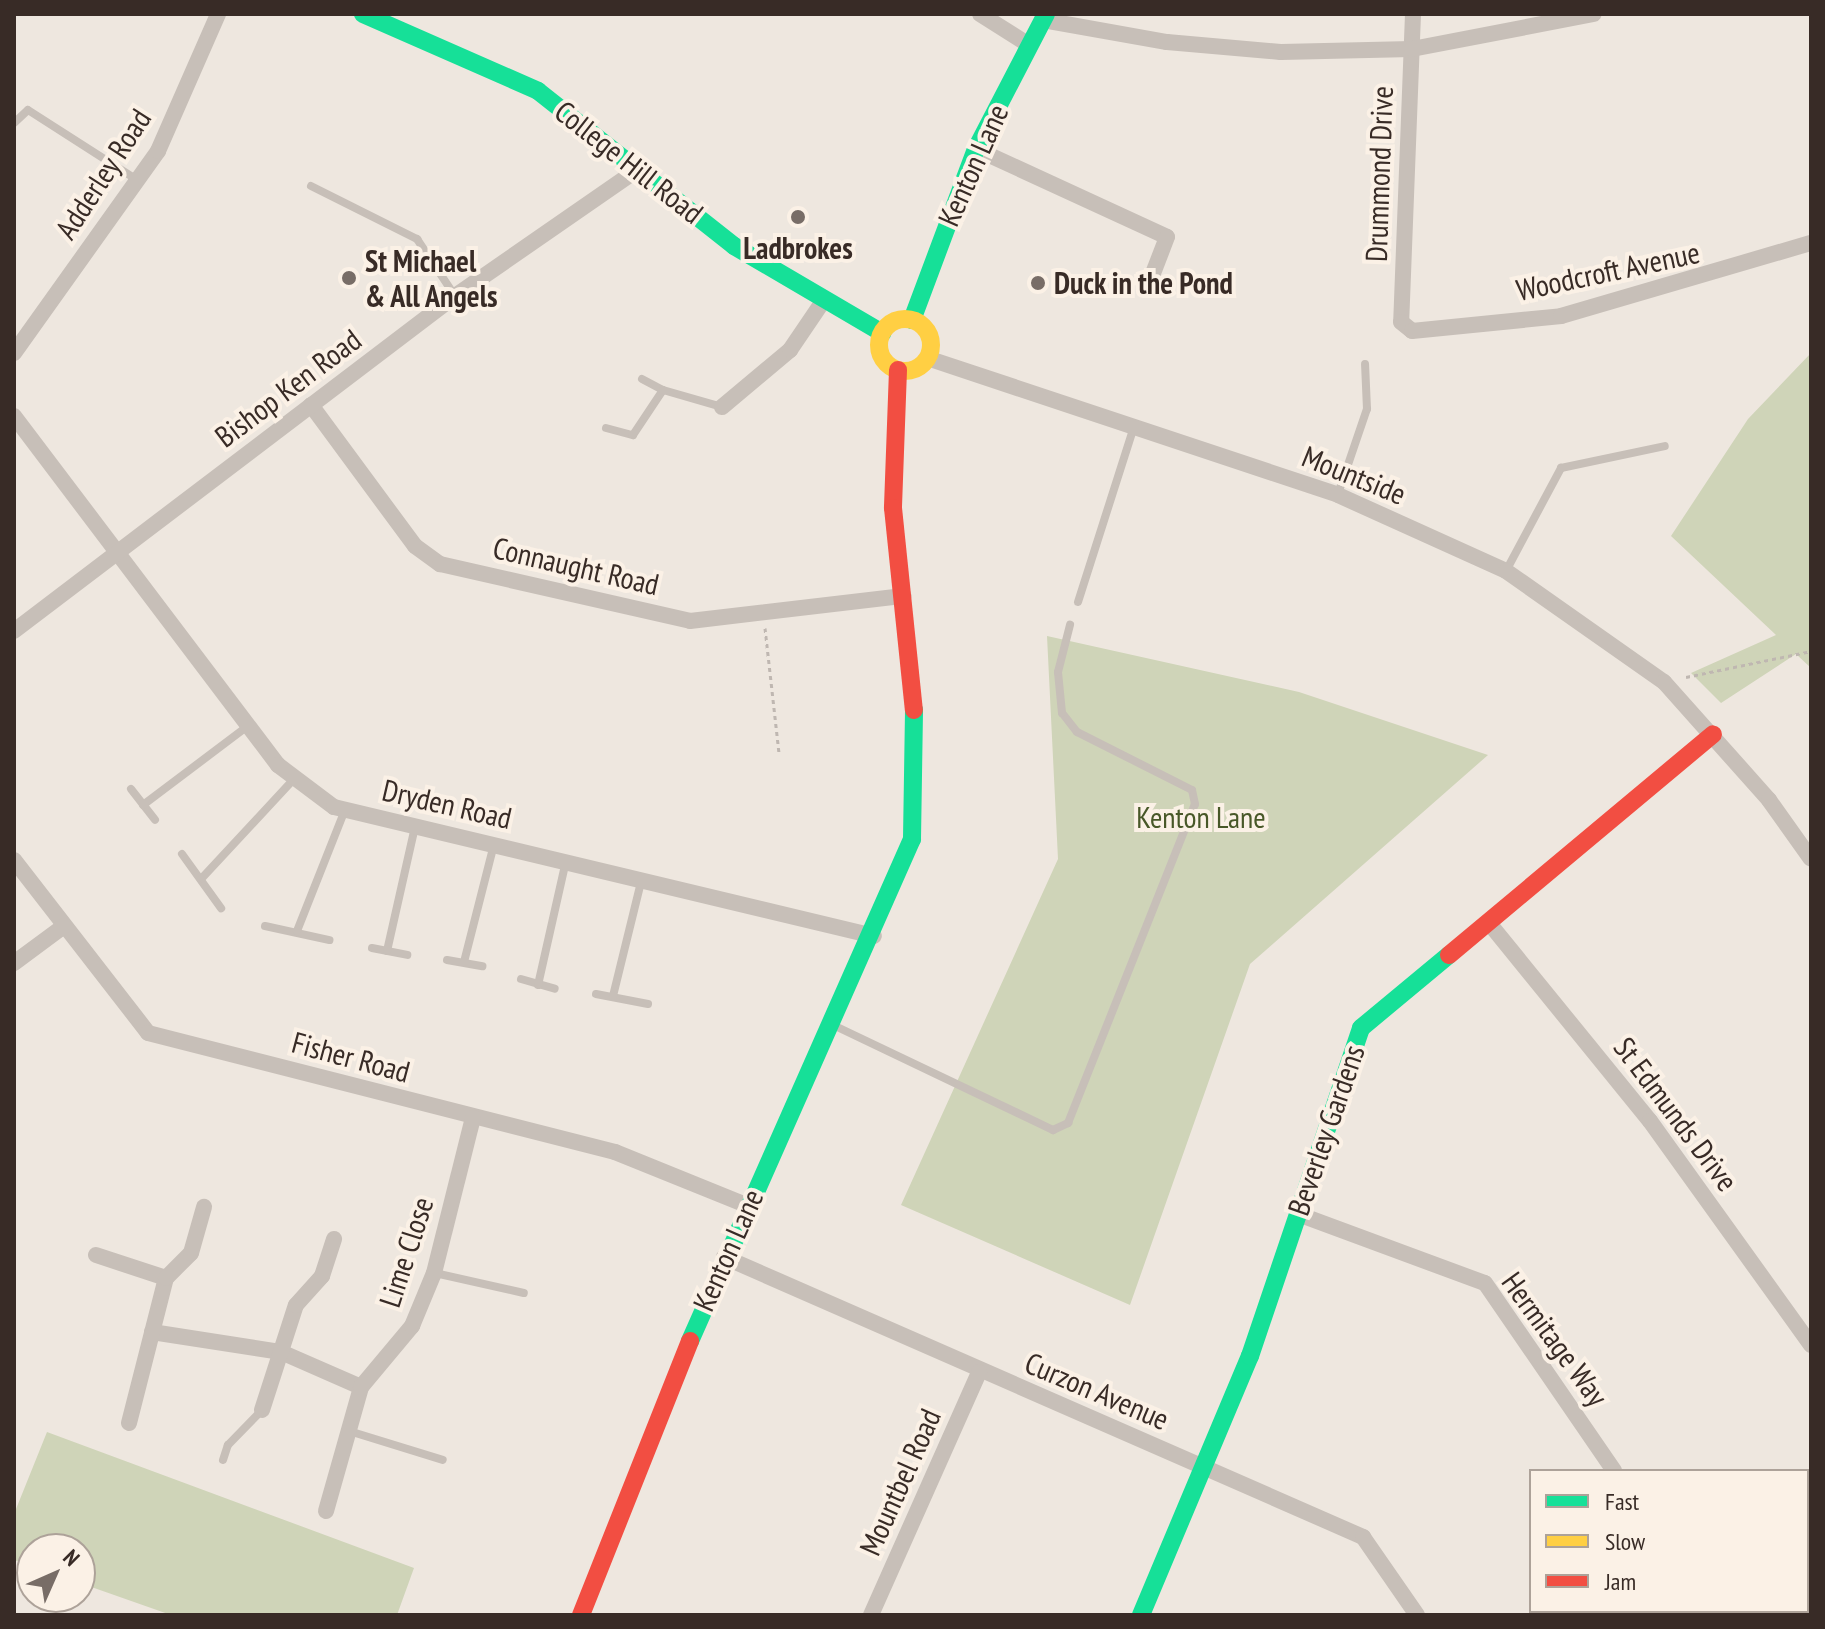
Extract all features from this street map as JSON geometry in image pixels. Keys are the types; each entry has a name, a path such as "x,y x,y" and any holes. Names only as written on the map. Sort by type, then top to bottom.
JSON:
{"street":[{"name":"Adderley Road","path":"14,353 137,180 172,123 218,14"},
{"name":"College Hill Road","path":"363,14 538,91 640,168 734,246 822,303 882,333"},
{"path":"980,14 1029,45"},
{"name":"Drummond Drive","path":"1412,331 1401,322 1413,14"},
{"path":"1044,17 1167,42 1281,52 1412,49 1594,14"},
{"name":"Kenton Lane","path":"912,320 976,149 1044,17"},
{"path":"976,149 1167,237 1152,276"},
{"name":"Bishop Ken Road","path":"14,631 455,296 640,168"},
{"name":"Woodcroft Avenue","path":"1412,331 1561,316 1811,243"},
{"path":"722,407 790,350 822,303"},
{"path":"898,320 912,320 929,336 927,358 898,370 881,355 882,333 898,320"},
{"name":"Mountside","path":"927,358 1338,495 1506,571 1664,682 1713,734 1811,859"},
{"name":"Kenton Lane","path":"581,1615 746,1205 874,936 912,839 916,727 893,508 898,370"},
{"name":"Connaught Road","path":"311,405 415,546 440,564 690,621 904,596"},
{"path":"14,416 115,554"},
{"name":"Dryden Road","path":"115,554 293,780 345,810 642,877 874,936"},
{"name":"Beverley Gardens","path":"1141,1615 1206,1467 1298,1214 1361,1028 1713,734"},
{"name":"Fisher Road","path":"14,860 148,1033 615,1152 746,1205"},
{"name":"St Edmunds Drive","path":"1489,923 1650,1121 1811,1345"},
{"path":"14,963 64,926"},
{"name":"Lime Close","path":"326,1511 361,1387 412,1326 434,1273 473,1118"},
{"path":"129,1423 166,1278 191,1253 204,1207"},
{"name":"Hermitage Way","path":"1298,1214 1485,1283 1613,1469"},
{"path":"262,1410 296,1305 322,1276 334,1239"},
{"path":"96,1255 166,1278"},
{"name":"Curzon Avenue","path":"724,1257 979,1372 1363,1537 1417,1615"},
{"path":"152,1332 281,1352 361,1387"},
{"name":"Mountbel Road","path":"871,1615 979,1372"}],"lane":[{"path":"14,123 28,110 137,180"},
{"path":"311,186 417,239 455,296"},
{"path":"1338,495 1367,409 1365,364"},
{"path":"642,379 663,390 722,407"},
{"path":"606,428 633,435 663,390"},
{"path":"1078,602 1134,427"},
{"path":"1506,571 1561,468 1665,446"},
{"path":"832,1025 1053,1130 1068,1123 1195,804 1192,790 1077,732 1062,713 1058,672 1070,625"},
{"path":"143,805 248,726"},
{"path":"202,878 293,780"},
{"path":"131,789 155,820"},
{"path":"297,931 345,810"},
{"path":"387,951 416,826"},
{"path":"464,962 494,844"},
{"path":"182,854 221,908"},
{"path":"538,985 566,860"},
{"path":"613,996 642,877"},
{"path":"265,926 329,940"},
{"path":"372,948 407,955"},
{"path":"447,960 482,966"},
{"path":"521,979 555,989"},
{"path":"596,994 648,1004"},
{"path":"434,1273 524,1293"},
{"path":"223,1460 228,1445 262,1410"},
{"path":"348,1430 443,1460"}],"path":[{"path":"763,613 779,752"},
{"path":"1664,682 1811,651"}],"green space":[{"path":"1811,353 1811,668 1796,654 1721,703 1691,673 1776,635 1671,536 1748,419"},
{"name":"Kenton Lane","path":"1047,636 1299,692 1488,755 1250,964 1130,1305 901,1205 1058,859"},
{"path":"47,1432 414,1568 397,1615 171,1615 96,1589 96,1533 16,1533 14,1560 14,1514"}],"traffic: fast":[{"path":"363,14 538,91 734,246 882,333"},
{"path":"912,320 976,149 1046,14"},
{"path":"690,1341 912,839 914,710"},
{"path":"1141,1615 1250,1356 1361,1028 1449,955"}],"traffic: slow":[{"path":"905,319 923,327 931,345 923,363 905,371 887,363 879,345 887,327 905,319"}],"traffic: jam":[{"path":"898,370 893,508 914,710"},
{"path":"1449,955 1713,734"},
{"path":"581,1615 690,1341"}],"place":[{"name":"Ladbrokes","path":"798,217"},
{"name":"St Michael & All Angels","path":"349,278"},
{"name":"Duck in the Pond","path":"1038,283"}]}
